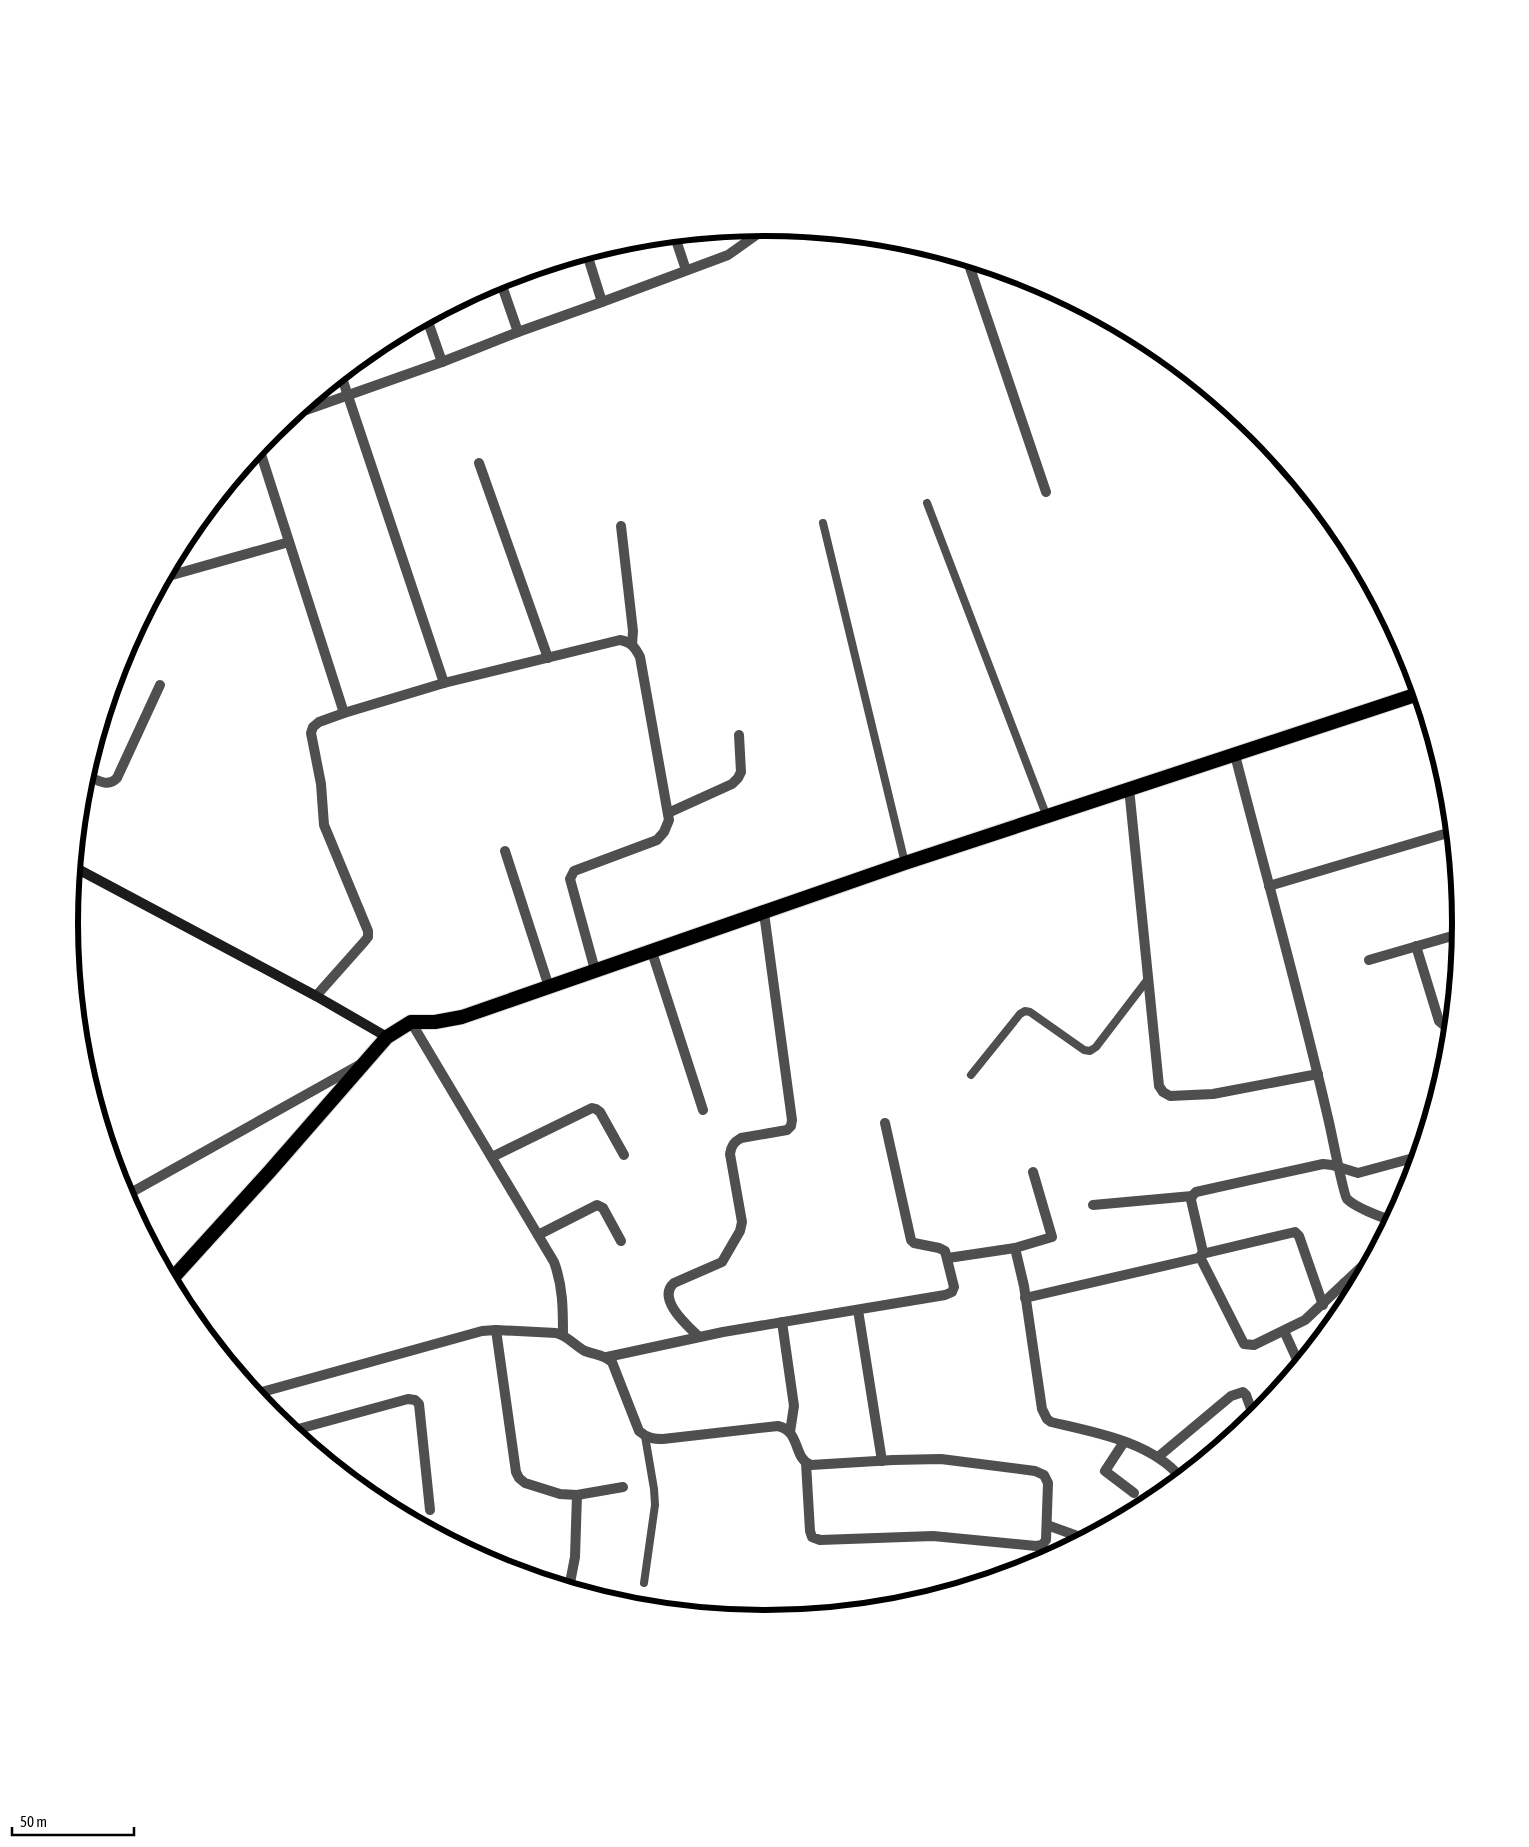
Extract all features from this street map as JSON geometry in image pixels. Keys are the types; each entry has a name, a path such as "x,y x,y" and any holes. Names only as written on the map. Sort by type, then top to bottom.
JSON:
{"highway":[{"path":"175,1275 387,1037 411,1022 449,1021 906,863 1412,696"}],"main road":[{"path":"80,872 316,996 387,1037"}],"street":[{"path":"310,409 442,362 728,255 753,237"},
{"path":"678,242 686,270"},
{"path":"589,260 602,302"},
{"path":"970,269 1046,492"},
{"path":"503,289 518,332"},
{"path":"429,325 442,362"},
{"path":"343,381 444,683"},
{"path":"262,456 344,713"},
{"path":"479,463 548,658"},
{"path":"620,526 633,626 632,644"},
{"path":"173,575 289,542"},
{"path":"316,996 368,937 368,931 324,825 321,784 311,733 313,727 318,722 344,713 444,683 620,640 632,644 640,657 669,820 664,832 657,840 574,871 571,874 570,879 595,970"},
{"path":"93,779 107,784 113,783 117,778 160,686"},
{"path":"668,813 732,784 738,778 741,772 739,735"},
{"path":"1235,755 1318,1074 1344,1193 1354,1204 1385,1217"},
{"path":"1129,788 1159,1086 1163,1092 1170,1096 1227,1093 1318,1074"},
{"path":"1269,886 1446,834"},
{"path":"505,851 549,987"},
{"path":"699,1337 676,1314 668,1292 670,1286 722,1262 740,1231 742,1222 730,1154 731,1148 740,1138 787,1130 791,1126 792,1120 764,913"},
{"path":"1369,960 1451,936"},
{"path":"1416,946 1439,1021 1444,1024"},
{"path":"652,952 703,1110"},
{"path":"411,1022 554,1262 563,1293 563,1335"},
{"path":"133,1192 366,1061"},
{"path":"492,1157 592,1108 596,1108 600,1112 624,1155"},
{"path":"606,1357 699,1337 945,1295 952,1292 954,1287 948,1258 943,1249 914,1243 911,1240 885,1123"},
{"path":"1093,1205 1192,1196 1196,1192 1323,1164 1332,1165 1352,1173 1364,1172 1409,1159"},
{"path":"948,1258 1015,1248 1052,1237 1033,1172"},
{"path":"1192,1196 1191,1200 1201,1255 1244,1344 1254,1345 1305,1320 1323,1305 1357,1271"},
{"path":"538,1235 597,1205 603,1208 621,1241"},
{"path":"1026,1298 1198,1258 1201,1255 1295,1232 1299,1236 1323,1305"},
{"path":"1015,1248 1026,1298 1043,1415 1052,1422 1105,1435 1158,1457 1176,1474"},
{"path":"1344,1283 1346,1288"},
{"path":"858,1310 882,1461"},
{"path":"782,1322 794,1406 790,1432"},
{"path":"496,1330 516,1472 519,1478 525,1483 560,1494 577,1495 623,1487"},
{"path":"263,1392 464,1335 496,1330 563,1335 584,1350 606,1357 612,1362 640,1431 645,1436 653,1439 663,1439 778,1426 790,1432 806,1463 810,1531 812,1537 820,1540 933,1536 1036,1546 1042,1545 1046,1540 1048,1483 1044,1475 1035,1471 940,1459 811,1465 806,1463"},
{"path":"1284,1331 1296,1358"},
{"path":"1158,1457 1231,1396 1242,1392 1246,1396 1251,1408"},
{"path":"299,1428 408,1400 415,1400 419,1404 430,1510"},
{"path":"1124,1442 1105,1471 1134,1493"},
{"path":"570,1582 575,1557 577,1495"},
{"path":"1047,1525 1076,1536"}],"lane":[{"path":"927,503 1047,817"},
{"path":"823,523 906,863"},
{"path":"971,1075 1020,1014 1025,1011 1030,1012 1084,1050 1090,1051 1096,1047 1148,979"},
{"path":"644,1583 655,1505 645,1436"}]}
